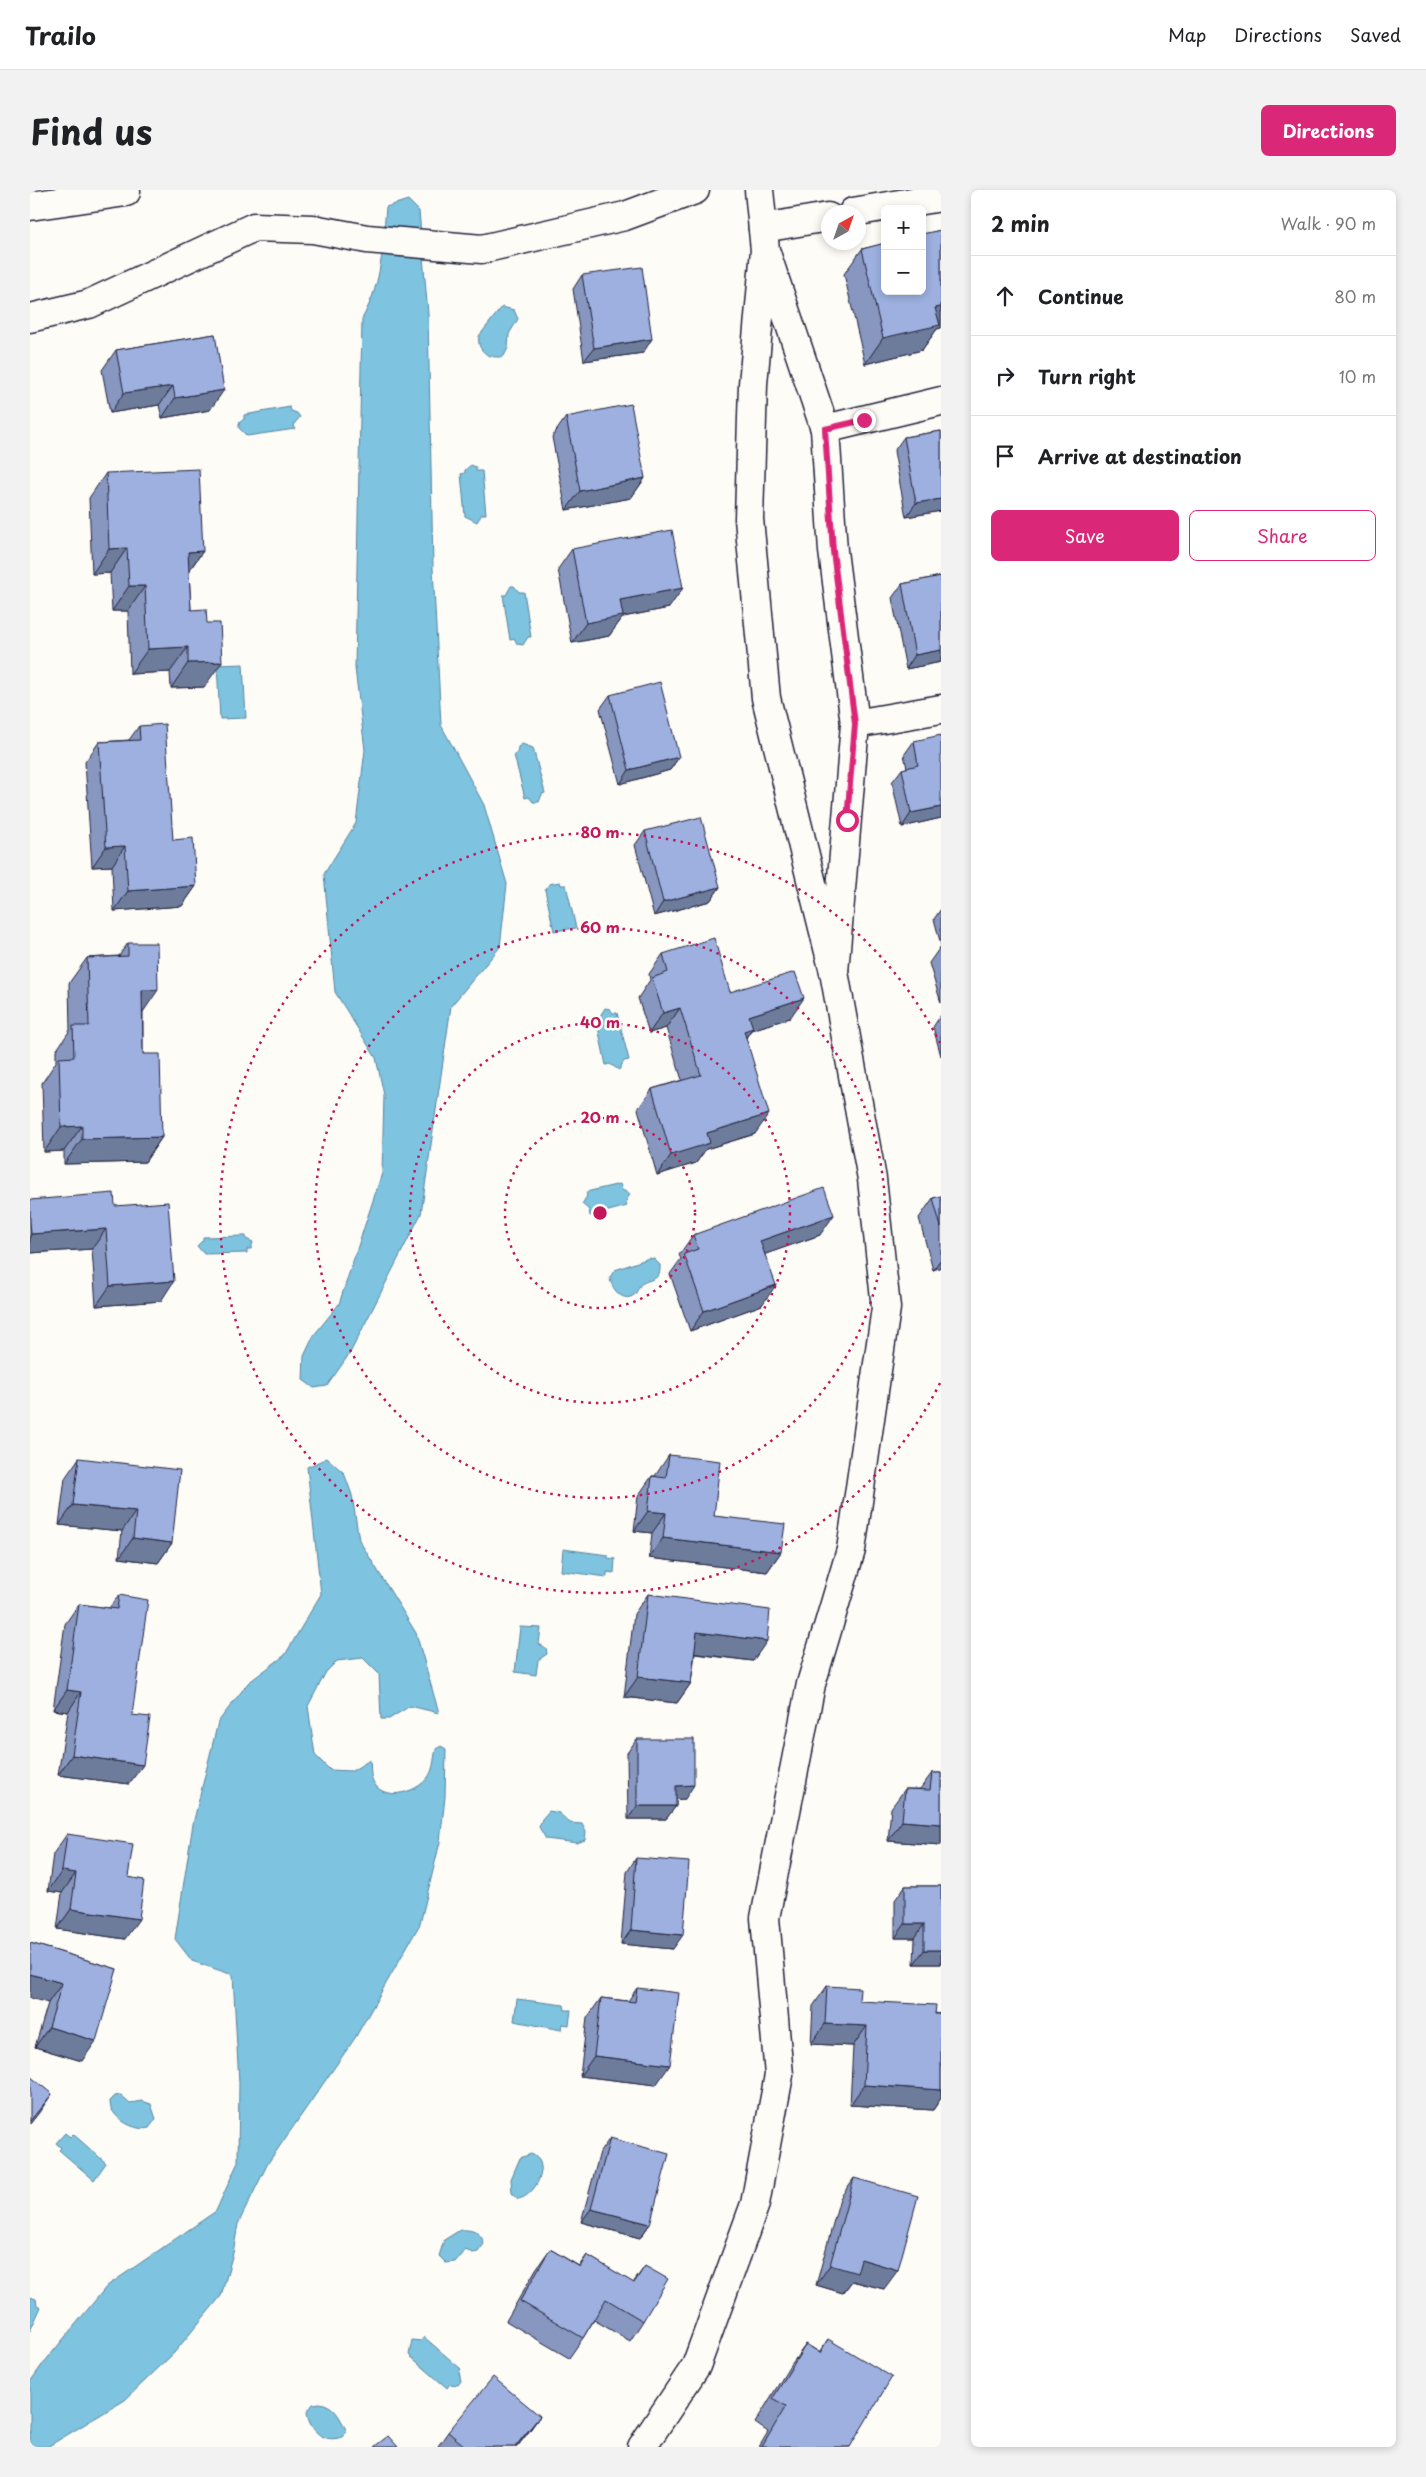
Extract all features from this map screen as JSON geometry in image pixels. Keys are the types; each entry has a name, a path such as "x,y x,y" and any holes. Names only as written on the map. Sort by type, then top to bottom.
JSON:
{"street":[{"path":"30,318 89,304 254,227 313,229 367,239 482,249 625,216 695,190"},
{"path":"642,2447 696,2366 755,2204 779,2075 765,1918 811,1684 851,1550 886,1308 872,1179 834,972 768,708 764,678 749,520 753,384 764,239 759,190"},
{"path":"30,206 126,192"},
{"path":"866,210 941,197"},
{"path":"764,239 821,219"},
{"path":"764,239 825,429 833,551 855,724 834,972"},
{"path":"825,429 941,401"},
{"path":"855,724 941,709"}],"water":[{"path":"408,200 419,211 428,314 433,568 441,725 484,805 507,884 500,947 451,1006 421,1214 350,1353 327,1386 314,1388 303,1380 304,1356 314,1335 339,1304 382,1173 384,1095 376,1058 335,992 324,874 356,823 365,750 355,668 362,319 378,278 386,207"},
{"path":"502,307 514,310 518,319 509,334 508,348 504,356 494,357 482,350 479,336"},
{"path":"290,407 291,411 297,413 300,417 294,424 295,429 247,436 239,428 239,423 244,419 244,415"},
{"path":"471,465 476,467 476,471 482,471 486,514 482,514 477,522 465,516 461,474 465,473 465,470"},
{"path":"511,586 514,586 519,592 524,592 531,637 528,637 523,645 517,644 515,639 510,640 503,595 506,595"},
{"path":"243,664 246,718 220,719 217,665"},
{"path":"522,744 533,748 545,793 542,794 539,802 533,802 529,797 525,798 514,755"},
{"path":"560,882 561,885 566,885 576,928 554,931 545,890 549,884"},
{"path":"605,1008 610,1009 613,1013 617,1013 629,1060 624,1061 619,1070 610,1064 606,1065 596,1018 600,1016"},
{"path":"620,1184 622,1190 630,1194 626,1201 627,1206 590,1216 589,1210 582,1204 587,1196 586,1192"},
{"path":"246,1236 246,1239 253,1242 251,1249 247,1249 247,1253 204,1254 197,1246 203,1240 203,1237"},
{"path":"649,1258 654,1259 660,1265 658,1276 641,1284 635,1294 630,1297 622,1296 618,1293 612,1285 610,1277 615,1270"},
{"path":"327,1458 344,1473 352,1495 359,1540 416,1633 439,1713 410,1706 389,1719 381,1719 379,1674 363,1658 337,1661 326,1672 308,1706 315,1755 330,1770 352,1771 370,1760 371,1777 377,1787 384,1792 402,1793 420,1785 427,1779 433,1766 436,1749 441,1746 446,1749 445,1797 440,1842 420,1924 355,2038 268,2163 238,2224 233,2253 221,2296 174,2353 125,2400 47,2447 30,2447 30,2382 42,2365 107,2286 216,2211 238,2162 239,2083 233,1975 192,1961 175,1939 193,1824 218,1722 248,1683 285,1655 321,1594 307,1467"},
{"path":"563,1549 608,1555 608,1558 615,1559 614,1573 607,1572 607,1577 561,1571"},
{"path":"520,1627 541,1628 539,1644 546,1648 547,1654 538,1660 536,1675 515,1672"},
{"path":"549,1811 559,1813 570,1823 582,1824 586,1832 585,1840 577,1843 546,1839 539,1827 542,1819"},
{"path":"517,1999 564,2005 565,2010 571,2010 569,2025 562,2024 561,2030 514,2021"},
{"path":"121,2095 130,2103 142,2101 151,2104 156,2119 149,2128 137,2128 118,2118 111,2107 110,2101 115,2096"},
{"path":"65,2133 70,2137 73,2134 106,2163 94,2180 59,2150 61,2148 56,2143"},
{"path":"531,2154 541,2164 539,2179 530,2192 518,2199 512,2193 511,2179 520,2158"},
{"path":"460,2230 475,2232 481,2237 484,2244 478,2252 473,2253 465,2250 455,2262 446,2263 439,2256 444,2240"},
{"path":"30,2297 36,2299 37,2305 41,2307 30,2331"},
{"path":"424,2337 461,2369 459,2372 461,2381 458,2385 450,2384 447,2388 409,2355 412,2340 421,2341"},
{"path":"320,2403 329,2406 336,2412 346,2430 344,2436 330,2439 324,2437 311,2425 307,2412 313,2404"}],"building":[{"path":"941,230 941,307 935,308 940,325 883,338 862,250 881,244 881,295 926,295 926,233"},
{"path":"642,267 652,339 594,348 582,275"},
{"path":"215,334 224,390 175,398 173,386 124,393 116,350"},
{"path":"631,404 645,478 580,491 566,417"},
{"path":"941,431 941,499 916,503 904,437"},
{"path":"199,469 203,551 188,552 191,610 206,609 207,623 220,623 222,662 188,663 188,647 148,649 145,586 129,586 127,548 109,549 106,473"},
{"path":"672,530 683,588 620,600 623,616 586,623 572,549"},
{"path":"941,576 941,650 915,655 902,584"},
{"path":"660,682 679,757 629,770 610,695"},
{"path":"165,724 173,840 193,838 196,886 128,891 125,846 106,847 99,742 140,740 139,726"},
{"path":"941,735 941,807 911,813 902,769 918,765 914,741"},
{"path":"701,817 720,887 663,902 645,831"},
{"path":"714,938 730,992 795,972 804,998 749,1016 753,1028 744,1031 769,1114 707,1133 710,1143 671,1155 652,1089 701,1075 680,1008 663,1013 652,978 668,972 663,954"},
{"path":"128,943 157,943 158,990 142,990 143,1054 160,1054 162,1137 82,1139 82,1126 61,1127 59,1058 74,1057 73,1026 89,1026 87,958 128,956"},
{"path":"824,1188 834,1215 760,1241 776,1285 704,1311 684,1254 698,1249 693,1235"},
{"path":"114,1193 115,1206 168,1202 174,1281 110,1286 106,1229 31,1234 30,1200"},
{"path":"941,1196 941,1227 933,1198"},
{"path":"669,1455 720,1461 714,1516 785,1524 781,1552 663,1538 666,1513 648,1511 652,1476 666,1478"},
{"path":"79,1458 180,1470 172,1543 133,1538 136,1511 73,1505"},
{"path":"648,1594 770,1610 767,1641 697,1632 691,1683 638,1677"},
{"path":"119,1595 148,1600 132,1715 150,1717 143,1765 72,1755 81,1692 67,1690 79,1604 117,1609"},
{"path":"637,1739 694,1739 694,1785 676,1786 676,1806 637,1806"},
{"path":"932,1773 941,1773 941,1824 902,1821 905,1789 930,1790"},
{"path":"67,1834 133,1844 128,1877 144,1880 139,1919 71,1909 76,1873 62,1871"},
{"path":"636,1858 689,1862 683,1935 631,1930"},
{"path":"905,1886 941,1886 941,1950 924,1950 924,1924 905,1924"},
{"path":"30,1943 117,1969 96,2041 49,2027 62,1983 30,1974"},
{"path":"827,1986 860,1988 859,2001 936,2005 935,2014 941,2014 941,2090 864,2085 867,2026 825,2024"},
{"path":"637,1988 679,1993 670,2065 594,2056 601,1998 635,2002"},
{"path":"30,2076 52,2094 30,2121"},
{"path":"610,2138 669,2154 650,2224 591,2209"},
{"path":"854,2178 918,2196 898,2270 861,2259 857,2273 830,2265"},
{"path":"550,2249 580,2267 587,2255 634,2283 645,2266 668,2279 643,2321 606,2299 583,2338 520,2301"},
{"path":"828,2339 892,2377 850,2447 762,2447 786,2406 773,2398 806,2344 820,2353"},
{"path":"493,2377 540,2416 515,2447 466,2447 448,2432"},
{"path":"388,2436 398,2447 374,2447"}],"route":[{"path":"847,820 855,724 833,551 825,429 864,420"}]}
